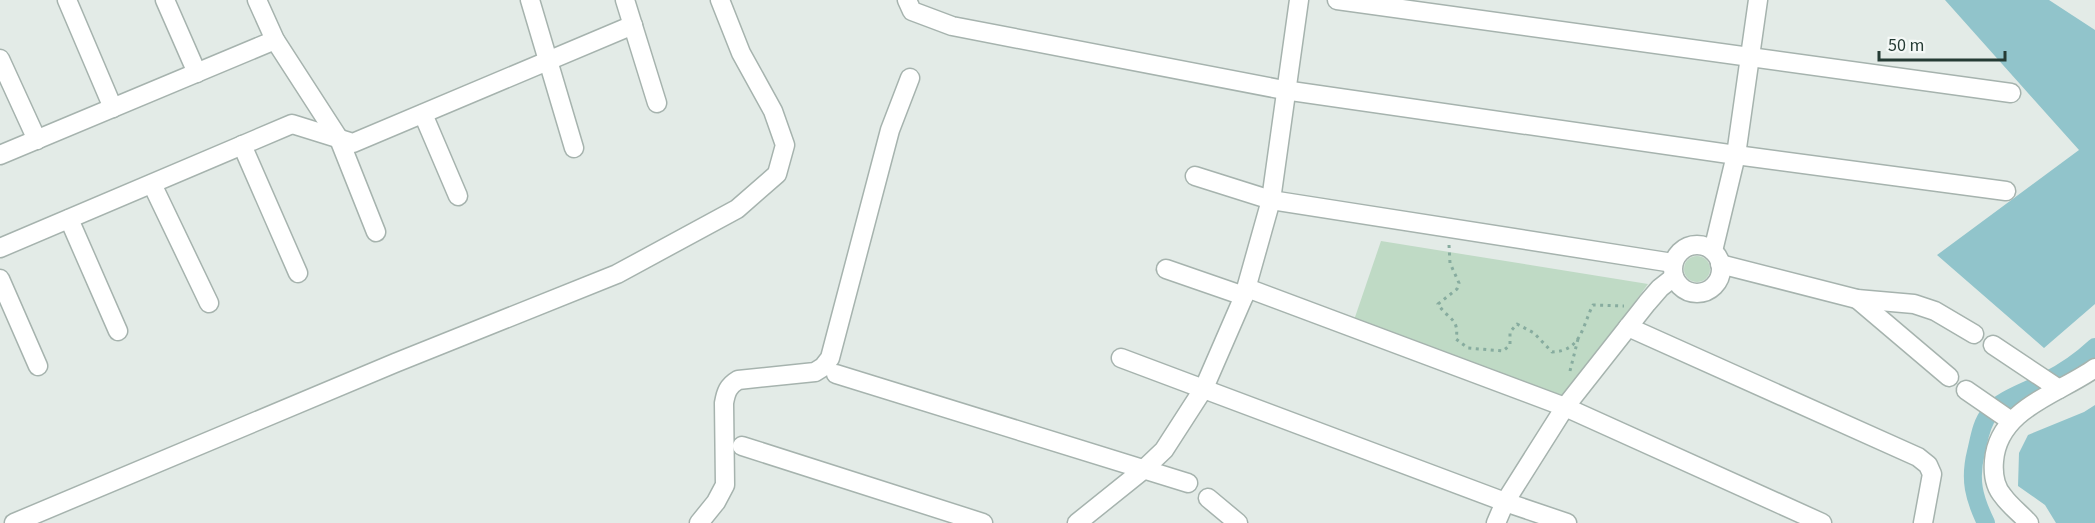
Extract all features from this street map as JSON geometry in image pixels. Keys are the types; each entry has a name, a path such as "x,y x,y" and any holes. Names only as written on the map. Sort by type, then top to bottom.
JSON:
{"street":[{"path":"67,0 113,108"},
{"path":"165,0 197,73"},
{"path":"257,0 275,40 339,139 376,232"},
{"path":"530,0 574,148"},
{"path":"625,0 657,103"},
{"path":"14,523 395,363 617,274 737,209 777,174 785,145 773,111 741,53 720,0"},
{"path":"907,0 912,11 952,26 1284,90 2006,191"},
{"path":"1077,523 1143,470 1164,450 1204,388 1245,292 1270,200 1284,90 1299,0"},
{"path":"1337,0 2011,93"},
{"path":"1674,270 1679,285 1695,293 1711,288 1717,282 1720,273 1717,258 1736,155 1758,0"},
{"path":"0,248 292,124 353,143 633,25"},
{"path":"0,155 275,40"},
{"path":"0,59 37,140"},
{"path":"699,523 716,502 725,485 724,403 726,392 731,384 738,380 815,372 823,367 830,358 890,130 910,78"},
{"path":"423,114 458,196"},
{"path":"242,145 298,273"},
{"path":"1195,176 1270,200 1449,228 1674,270"},
{"path":"152,184 209,303"},
{"path":"69,219 118,331"},
{"path":"1496,523 1505,502 1565,407 1674,270 1680,252 1686,248 1700,245 1717,258 1857,299 1914,304 1935,311 1974,334"},
{"path":"1166,269 1245,292 1565,407 1822,523"},
{"path":"0,279 38,366"},
{"path":"1857,299 1949,377"},
{"path":"1628,327 1918,457 1928,465 1932,474 1926,522"},
{"path":"1993,345 2055,386"},
{"path":"1121,358 1505,502 1567,523"},
{"path":"2029,523 2002,495 1993,474 1994,457 2007,418 2034,403 2055,386 2095,368"},
{"path":"836,374 1188,483"},
{"path":"1970,392 2007,418"},
{"path":"742,446 941,517 983,523"},
{"path":"1208,498 1239,523"}],"path":[{"path":"1449,228 1450,262 1459,283 1457,289 1438,304 1453,319 1457,330 1456,339 1468,348 1503,351 1510,345 1510,332 1517,324 1534,333 1552,352 1564,352 1573,346 1578,338 1593,305 1617,304 1641,310"},
{"path":"1568,377 1575,358 1578,338"}],"green space":[{"path":"1381,241 1648,284 1565,397 1353,323"},
{"path":"1697,256 1706,260 1710,269 1706,278 1697,282 1688,278 1684,269 1688,260"}],"water":[{"path":"1945,0 2049,0 2095,30 2095,304 2044,348 1937,255 2079,150"},
{"path":"2095,405 2095,523 2056,523 2045,505 2018,486 2019,453 2028,435 2084,412"}],"waterway":[{"path":"1986,523 1978,505 1973,471 1979,437 1987,417 2001,403 2059,374 2078,362 2095,347"}]}
